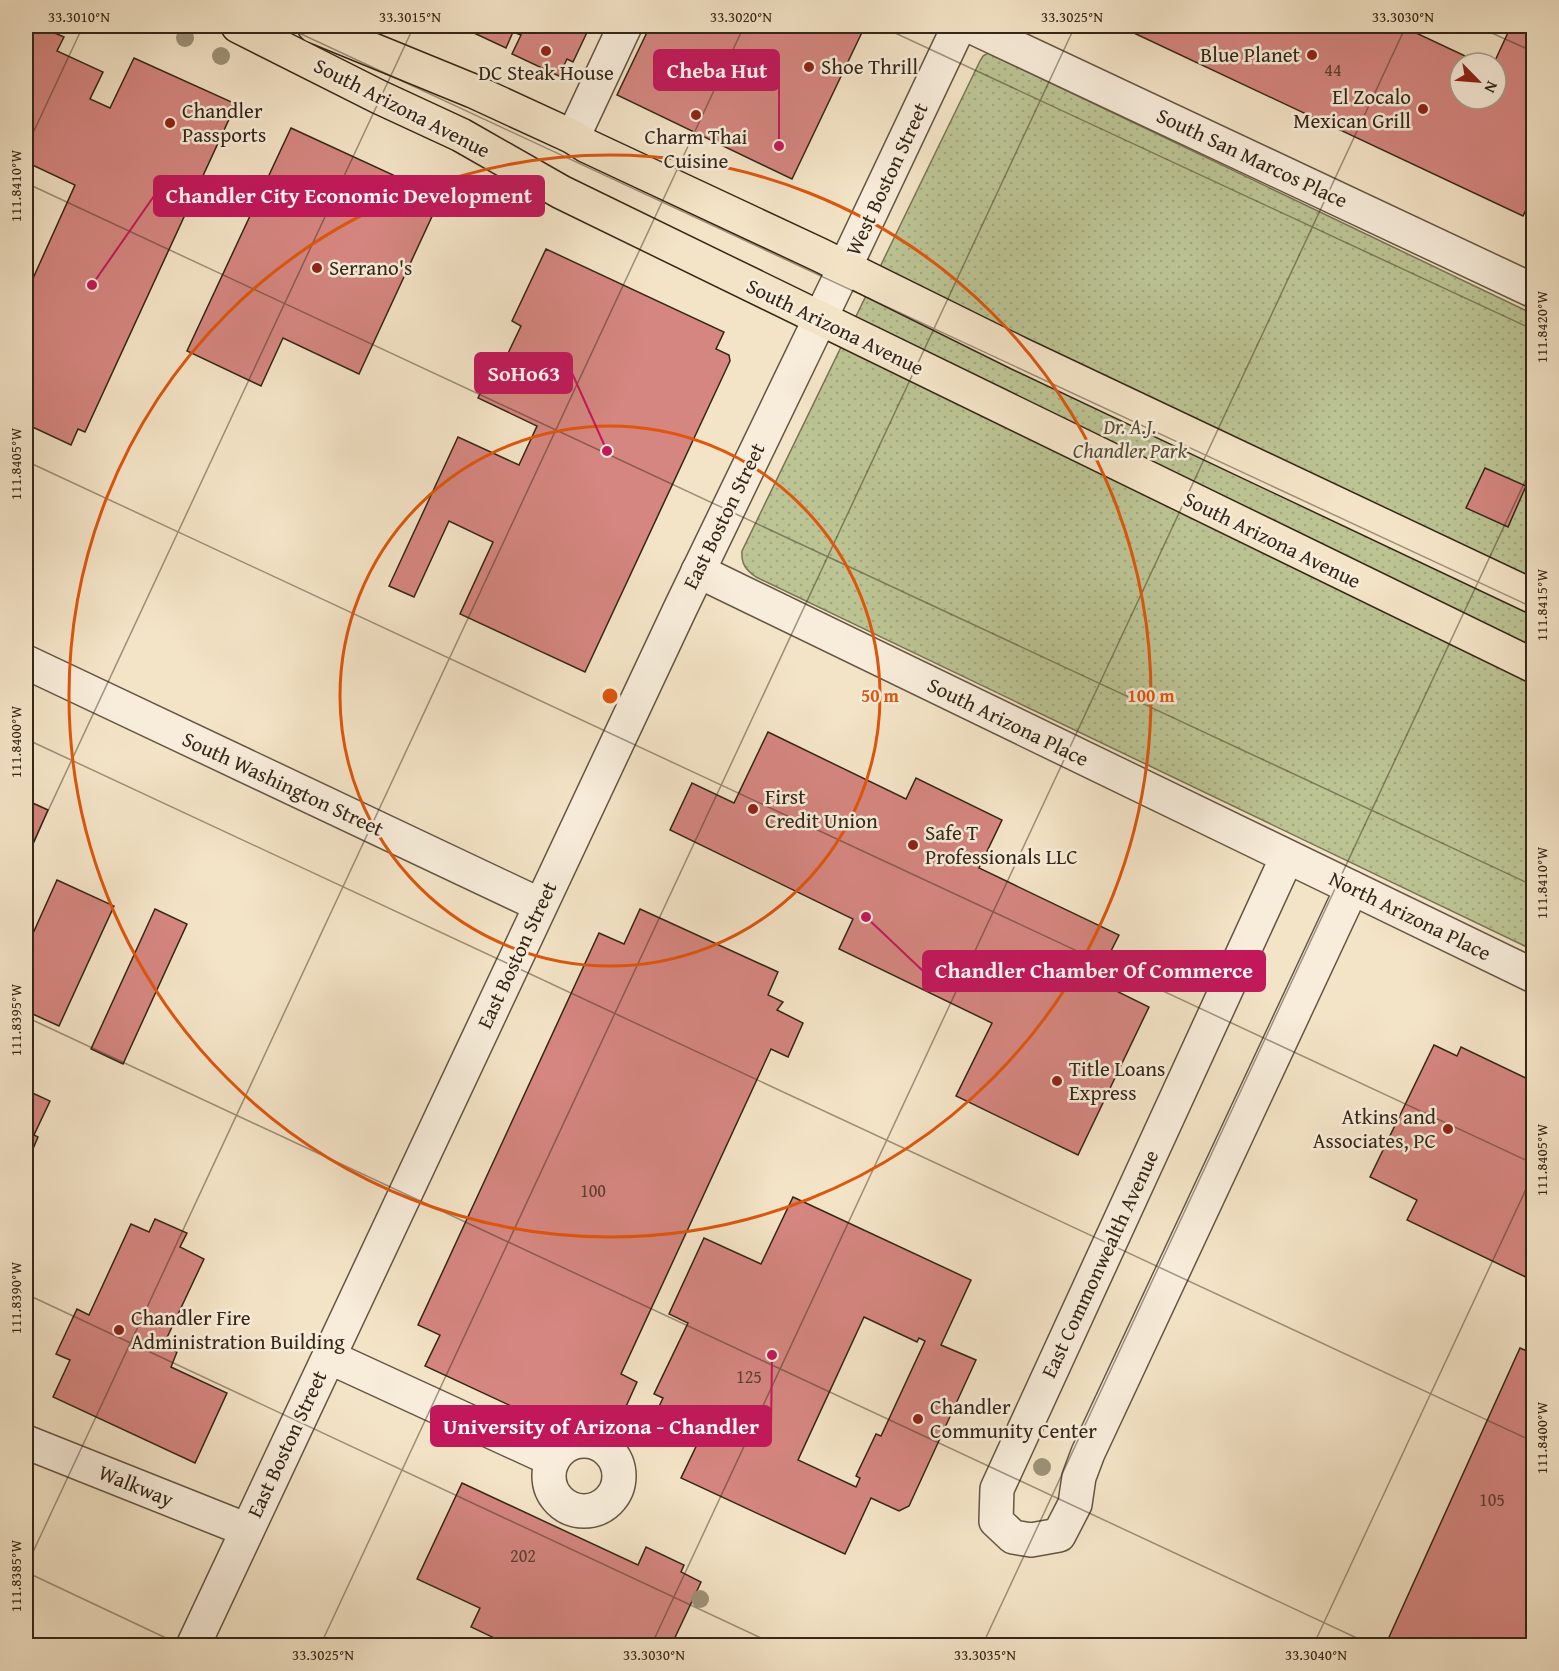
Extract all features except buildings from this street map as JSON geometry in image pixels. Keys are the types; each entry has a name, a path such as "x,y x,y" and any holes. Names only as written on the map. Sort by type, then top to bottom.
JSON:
{"main road":[{"name":"South Arizona Avenue","path":"238,26 379,97 461,135 561,192 1533,666"},
{"name":"South Arizona Avenue","path":"314,26 473,91 573,137 587,146 845,267 1020,354 1533,597"}],"street":[{"path":"573,137 625,26"},
{"name":"West Boston Street","path":"845,267 959,26"},
{"name":"South San Marcos Place","path":"970,26 1533,291"},
{"name":"East Boston Street","path":"193,1646 540,905 845,267"},
{"name":"South Arizona Place","path":"698,571 1287,857"},
{"name":"South Washington Street","path":"26,662 540,905"},
{"name":"North Arizona Place","path":"1287,857 1533,976"},
{"name":"East Commonwealth Avenue","path":"1287,857 997,1489 996,1521 1013,1537 1030,1540 1059,1535 1075,1504 1079,1477 1088,1453 1352,888"},
{"path":"329,1357 553,1460"},
{"name":"Walkway","path":"26,1442 247,1530"}],"green space":[{"name":"Dr. A.J. Chandler Park","path":"988,53 1533,314 1533,950 756,577 745,566 742,551 980,61"}],"place":[{"name":"DC Steak House","path":"546,51"},
{"name":"Blue Planet","path":"1312,55"},
{"name":"Shoe Thrill","path":"809,67"},
{"name":"El Zocalo Mexican Grill","path":"1423,109"},
{"name":"Charm Thai Cuisine","path":"696,115"},
{"name":"Chandler Passports","path":"170,123"},
{"name":"Cheba Hut","path":"779,146"},
{"name":"Serrano's","path":"317,268"},
{"name":"Chandler City Economic Development","path":"92,285"},
{"name":"SoHo63","path":"607,451"},
{"name":"First Credit Union","path":"753,809"},
{"name":"Safe T Professionals LLC","path":"913,845"},
{"name":"Chandler Chamber Of Commerce","path":"866,917"},
{"name":"Title Loans Express","path":"1057,1081"},
{"name":"Atkins and Associates, PC","path":"1448,1129"},
{"name":"Chandler Fire Administration Building","path":"119,1330"},
{"name":"University of Arizona - Chandler","path":"772,1355"},
{"name":"Chandler Community Center","path":"918,1419"}]}
